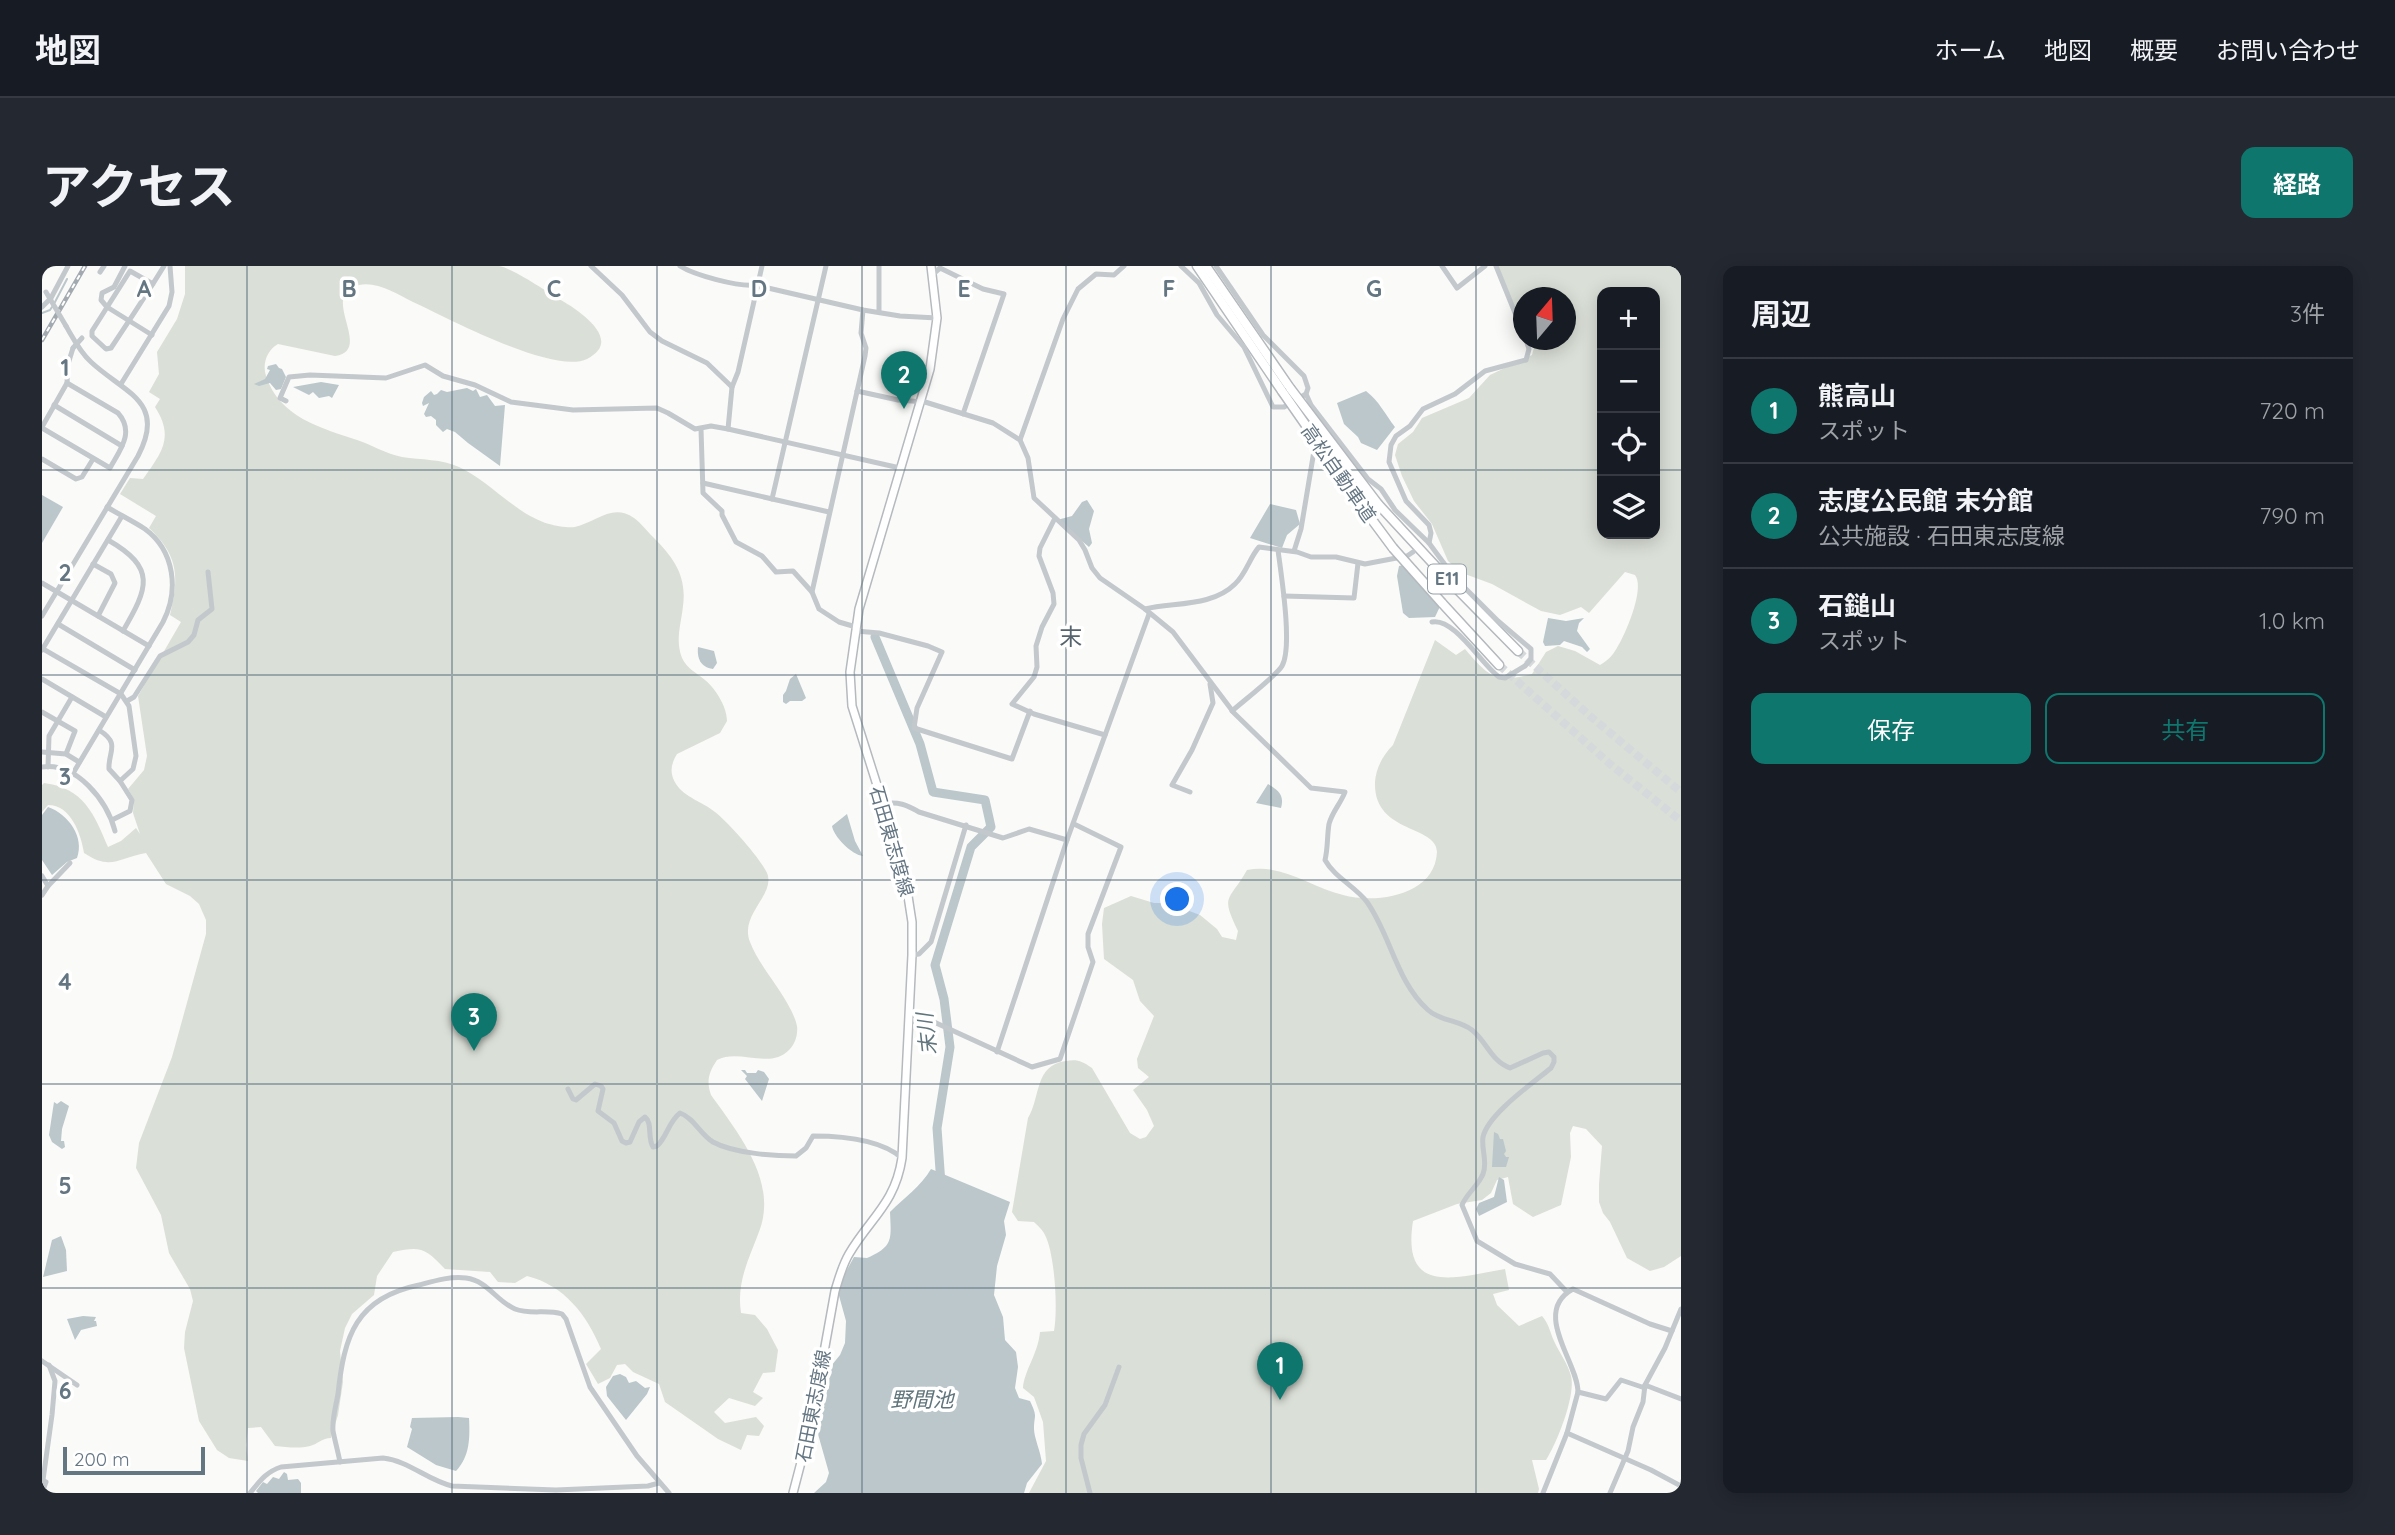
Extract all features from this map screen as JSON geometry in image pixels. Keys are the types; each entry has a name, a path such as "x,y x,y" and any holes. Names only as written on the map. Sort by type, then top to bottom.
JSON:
{"highway":[{"name":"高松自動車道","path":"1196,266 1286,390 1378,504 1518,651"},
{"name":"高松自動車道","path":"1206,266 1367,513 1394,548 1499,665"}],"main road":[{"name":"石田東志度線","path":"793,1493 811,1424 841,1271 850,1253 887,1203 902,1157 912,922 906,883 852,706 850,672 859,609 930,369 937,318 931,266"}],"street":[{"path":"42,307 51,298 68,266"},
{"path":"125,266 114,286 102,293 101,300 107,307 152,335"},
{"path":"91,333 106,349 111,348 164,266"},
{"path":"121,384 165,314 171,299 170,266"},
{"path":"591,266 599,269 650,332 662,341 707,363 732,387"},
{"path":"680,266 741,286 758,286 863,310 937,318"},
{"path":"728,429 732,387 738,372 762,266"},
{"path":"772,499 826,266"},
{"path":"878,266 879,312"},
{"path":"1020,440 1060,326 1078,289 1096,274 1114,275 1124,266"},
{"path":"1181,266 1199,283 1223,322 1244,348 1273,407 1284,407 1306,394 1308,381 1263,335 1216,266"},
{"path":"1442,266 1457,288 1485,266"},
{"path":"1496,266 1513,308"},
{"path":"932,275 940,268 983,289 1004,294 963,414"},
{"path":"125,477 42,427 67,383 68,364 73,348 91,333 131,271 153,284"},
{"path":"42,286 65,326 91,362 141,402 148,423 144,444 42,617"},
{"path":"812,592 866,348 862,333 863,310"},
{"path":"1427,545 1432,541 1429,525 1406,501 1389,462 1391,445 1396,436 1410,426 1423,409 1455,394 1485,371 1526,360 1530,350"},
{"path":"286,401 280,398 289,377 310,375 386,378 425,365 443,376 475,385 511,402 573,410 657,408 688,427 701,429 711,426 728,429 900,468"},
{"path":"67,383 118,413 125,420 127,434 110,468"},
{"path":"857,391 898,400 920,401 993,423 1020,440 1028,458 1034,498 1081,543 1092,568 1100,578 1173,632 1232,711 1311,788 1345,792 1329,824 1325,860 1329,868 1365,899 1390,942 1401,974 1428,1010 1472,1031 1495,1060 1510,1068 1543,1053 1549,1052 1554,1057 1551,1068 1508,1104 1486,1128 1482,1139 1485,1169 1482,1178 1466,1194 1462,1205 1477,1241 1521,1267 1537,1269 1550,1275 1567,1292"},
{"path":"1306,394 1333,435 1368,479 1381,489 1395,510 1454,577 1531,649 1531,659 1525,666 1505,678 1499,677 1443,622 1432,622"},
{"path":"54,405 122,446"},
{"path":"701,429 703,493 722,511 736,542 753,549 776,572 793,571 812,592 819,609 839,622 942,652 917,708 914,728 1012,759 1030,711"},
{"path":"1294,551 1301,529 1314,452 1333,435"},
{"path":"42,459 76,479 82,477 93,459"},
{"path":"703,483 829,512"},
{"path":"72,775 163,622 171,603 172,574 166,554 147,531 107,507"},
{"path":"120,781 133,769 136,756 127,701 121,694 42,649 122,516"},
{"path":"1055,519 1040,548 1039,556 1054,593 1054,604 1042,626 1036,646 1037,667 1034,677 1012,704 1105,735"},
{"path":"108,540 129,552 142,573 142,596 123,631"},
{"path":"1147,611 1221,593 1238,581 1251,563 1256,548 1372,563 1413,552"},
{"path":"1232,711 1282,666 1285,649 1283,565 1278,550"},
{"path":"1284,596 1354,598 1358,562"},
{"path":"93,564 111,574 115,583 98,616"},
{"path":"127,701 134,697 160,656 188,642 194,635 198,620 212,609 208,572"},
{"path":"42,583 149,646"},
{"path":"998,1052 1067,840 1147,611"},
{"path":"58,624 135,670"},
{"path":"42,679 106,717"},
{"path":"1190,792 1172,785 1192,750 1213,703 1209,681"},
{"path":"72,697 49,736 45,767 58,768 72,775 98,795 115,831"},
{"path":"42,712 75,732 66,754"},
{"path":"99,730 109,737 112,744 113,756 108,766 132,800 132,807 125,816 112,820"},
{"path":"45,752 66,754 79,762"},
{"path":"883,804 894,802 908,805 919,812 1003,838 1029,829 1067,840"},
{"path":"910,1011 1032,1067 1059,1059 1093,962 1088,947 1088,934 1121,847 1074,824"},
{"path":"912,955 919,954 931,942 966,825"},
{"path":"42,895 70,863"},
{"path":"42,876 48,886"},
{"path":"568,1090 576,1100 591,1086 601,1086 603,1089 598,1111 614,1124 622,1141 626,1143 630,1142 639,1122 645,1117 649,1123 651,1143 653,1147 657,1146 680,1113 687,1115 714,1142 729,1147 796,1156 806,1148 813,1136 824,1136 891,1148 902,1157"},
{"path":"343,1462 333,1419 348,1336 357,1321 385,1296 403,1288 453,1278 467,1278 480,1281 515,1309 562,1314 590,1387 625,1440 669,1493"},
{"path":"1543,1493 1567,1433 1578,1392 1578,1382 1564,1353 1556,1324 1558,1303 1573,1289 1650,1324 1672,1331"},
{"path":"1610,1493 1625,1458 1643,1402 1645,1386 1681,1311"},
{"path":"42,1361 77,1385"},
{"path":"42,1493 46,1482 43,1480 55,1381 49,1365"},
{"path":"1090,1493 1081,1458 1081,1445 1084,1433 1105,1405 1119,1367"},
{"path":"1578,1392 1606,1399 1621,1380 1681,1399"},
{"path":"1567,1433 1681,1486"},
{"path":"250,1493 270,1470 281,1467 383,1458 395,1459 440,1483 452,1486 556,1490 648,1486 659,1483"}],"shaded area":[{"path":"185,266 499,266 520,275 576,310 586,317 600,334 601,343 597,351 587,359 571,362 550,359 500,342 387,289 366,284 348,290 343,299 350,344 346,352 335,356 278,344 268,354 265,371 272,390 281,402 303,419 396,456 452,464 471,473 525,513 552,525 572,527 611,513 626,514 644,527 667,552 681,577 684,595 679,639 682,658 689,668 717,693 727,721 720,733 677,754 672,765 672,776 684,792 710,808 727,823 767,873 767,889 749,922 748,932 755,952 789,1005 797,1026 794,1042 781,1056 764,1059 726,1057 717,1060 709,1077 711,1095 743,1141 759,1175 763,1193 764,1211 760,1229 740,1290 741,1313 755,1315 767,1329 778,1350 775,1372 763,1373 753,1392 763,1398 755,1406 729,1398 714,1412 725,1423 756,1417 764,1426 759,1436 747,1435 741,1450 718,1439 665,1402 659,1384 633,1372 625,1364 617,1365 610,1378 598,1384 586,1364 601,1349 595,1336 573,1303 552,1286 527,1276 515,1283 498,1282 490,1272 445,1269 427,1253 416,1249 393,1252 377,1276 374,1295 352,1314 345,1328 340,1351 343,1382 331,1438 306,1447 275,1446 261,1427 248,1428 248,1461 229,1458 217,1450 199,1421 184,1348 193,1301 190,1289 169,1253 161,1215 136,1168 139,1143 172,1057 206,934 206,920 199,904 190,896 166,884 146,853 115,862 93,858 84,853 77,829 69,815 56,806 48,805 42,812 44,783 69,790 86,804 108,847 121,841 136,828 140,834 133,813 134,799 128,789 144,770 147,756 138,696 181,622 170,615 175,589 171,558 159,538 149,528 156,516 120,494 130,478 143,479 163,445 164,428 155,407 160,399 149,392 159,374 157,352 177,319 185,294"},
{"path":"1496,266 1681,266 1681,1256 1664,1267 1650,1271 1627,1258 1599,1202 1602,1146 1586,1129 1573,1126 1570,1133 1571,1157 1561,1205 1533,1217 1513,1204 1508,1177 1497,1180 1491,1193 1482,1200 1457,1204 1413,1221 1412,1245 1416,1262 1424,1272 1452,1277 1505,1269 1509,1290 1493,1294 1497,1305 1519,1326 1542,1316 1568,1367 1572,1384 1571,1395 1560,1431 1546,1460 1532,1460 1538,1493 1029,1493 1046,1461 1043,1422 1034,1397 1023,1388 1040,1332 1054,1331 1055,1282 1044,1233 1034,1222 1018,1221 1012,1212 1028,1118 1043,1075 1056,1064 1070,1060 1082,1062 1092,1068 1130,1133 1140,1139 1146,1137 1154,1126 1133,1090 1149,1077 1138,1068 1137,1059 1154,1016 1140,1001 1133,980 1104,959 1104,908 1131,896 1154,903 1168,903 1200,915 1217,929 1222,937 1236,940 1238,931 1228,904 1231,894 1247,870 1284,873 1356,898 1387,897 1415,887 1426,879 1434,867 1437,852 1434,843 1394,820 1384,811 1377,799 1375,782 1378,767 1393,745 1435,640 1456,655 1465,649 1487,672 1501,678 1510,678 1532,674 1546,652 1558,646 1575,651 1600,665 1613,654 1627,627 1638,591 1635,575 1625,572 1589,613 1581,607 1560,615 1541,611 1492,584 1465,574 1448,561 1432,524 1414,501 1402,476 1395,455 1398,444 1413,432 1422,418 1469,398 1490,375 1532,355 1533,350 1576,350 1576,287 1513,287 1513,303"}],"water":[{"path":"276,364 286,377 281,389 276,390 270,383 259,386 254,384 265,379 270,370 267,369 268,366"},
{"path":"321,382 339,385 332,398 319,398 313,392 309,395 293,387"},
{"path":"467,388 473,391 476,389 480,397 487,395 495,406 505,405 500,466 455,432 447,429 443,432 436,425 436,420 424,414 429,403 423,406 422,403 431,391 434,395 441,390 447,392"},
{"path":"1366,391 1395,427 1377,450 1361,443 1344,424 1337,403"},
{"path":"42,495 63,507 42,543"},
{"path":"1087,500 1094,511 1089,529 1092,543 1089,547 1057,520 1072,516 1082,502"},
{"path":"1270,504 1296,510 1300,524 1287,535 1282,548 1250,538"},
{"path":"1412,563 1444,598 1435,617 1409,618 1403,613 1397,576 1399,566"},
{"path":"1548,618 1566,621 1584,618 1577,631 1590,649 1587,652 1582,647 1564,641 1560,645 1545,646 1543,642"},
{"path":"698,647 714,651 717,663 713,669 700,661"},
{"path":"796,674 806,698 786,704 783,702 783,695 790,679"},
{"path":"1268,784 1281,796 1281,808 1256,803"},
{"path":"48,807 68,821 79,842 77,858 67,862 52,875 42,860 42,815"},
{"path":"847,814 855,841 863,856 849,849 833,830 832,826"},
{"path":"741,1070 756,1073 758,1070 764,1072 769,1079 762,1101 745,1079 747,1076"},
{"path":"61,1101 69,1106 62,1129 61,1141 64,1141 65,1147 62,1149 52,1142 49,1135 54,1102 57,1104"},
{"path":"1494,1132 1503,1139 1506,1151 1504,1154 1509,1157 1506,1167 1492,1167"},
{"name":"野間池","path":"931,1169 1010,1202 1004,1221 1006,1235 997,1266 994,1295 1003,1317 1005,1340 1016,1352 1018,1367 1015,1388 1019,1398 1030,1401 1034,1410 1034,1433 1042,1464 1027,1483 1024,1493 814,1493 826,1482 829,1473 816,1427 816,1412 823,1376 840,1355 845,1343 846,1321 838,1292 843,1277 854,1257 867,1258 882,1250 889,1241 890,1212"},
{"path":"1499,1177 1504,1180 1507,1202 1479,1216 1476,1209 1479,1203 1494,1197"},
{"path":"61,1236 66,1250 67,1271 43,1277 52,1240"},
{"path":"96,1317 94,1321 97,1326 81,1330 75,1340 67,1319"},
{"path":"620,1374 626,1377 629,1383 636,1381 645,1388 650,1387 626,1420 607,1396 606,1387 613,1376"},
{"path":"412,1418 469,1418 469,1433 467,1453 456,1471 436,1465 407,1447"},
{"path":"284,1472 288,1480 298,1479 301,1493 256,1491 263,1482 267,1484 273,1477 279,1479"}],"waterway":[{"path":"55,302 67,279"},
{"path":"42,313 52,307"},
{"name":"末川","path":"875,637 920,744 933,792 985,800 991,827 971,847 935,965 944,999 950,1047 937,1128 941,1184"}],"tunnel":[{"path":"1518,651 1681,792"},
{"path":"1499,665 1610,764 1681,821"}],"railway":[{"path":"42,340 85,266"}],"place":[{"name":"志度公民館 末分館","path":"904,409"},
{"name":"石鎚山","path":"474,1051"},
{"name":"熊高山","path":"1280,1400"}],"district":[{"name":"末","path":"1071,637"}]}
